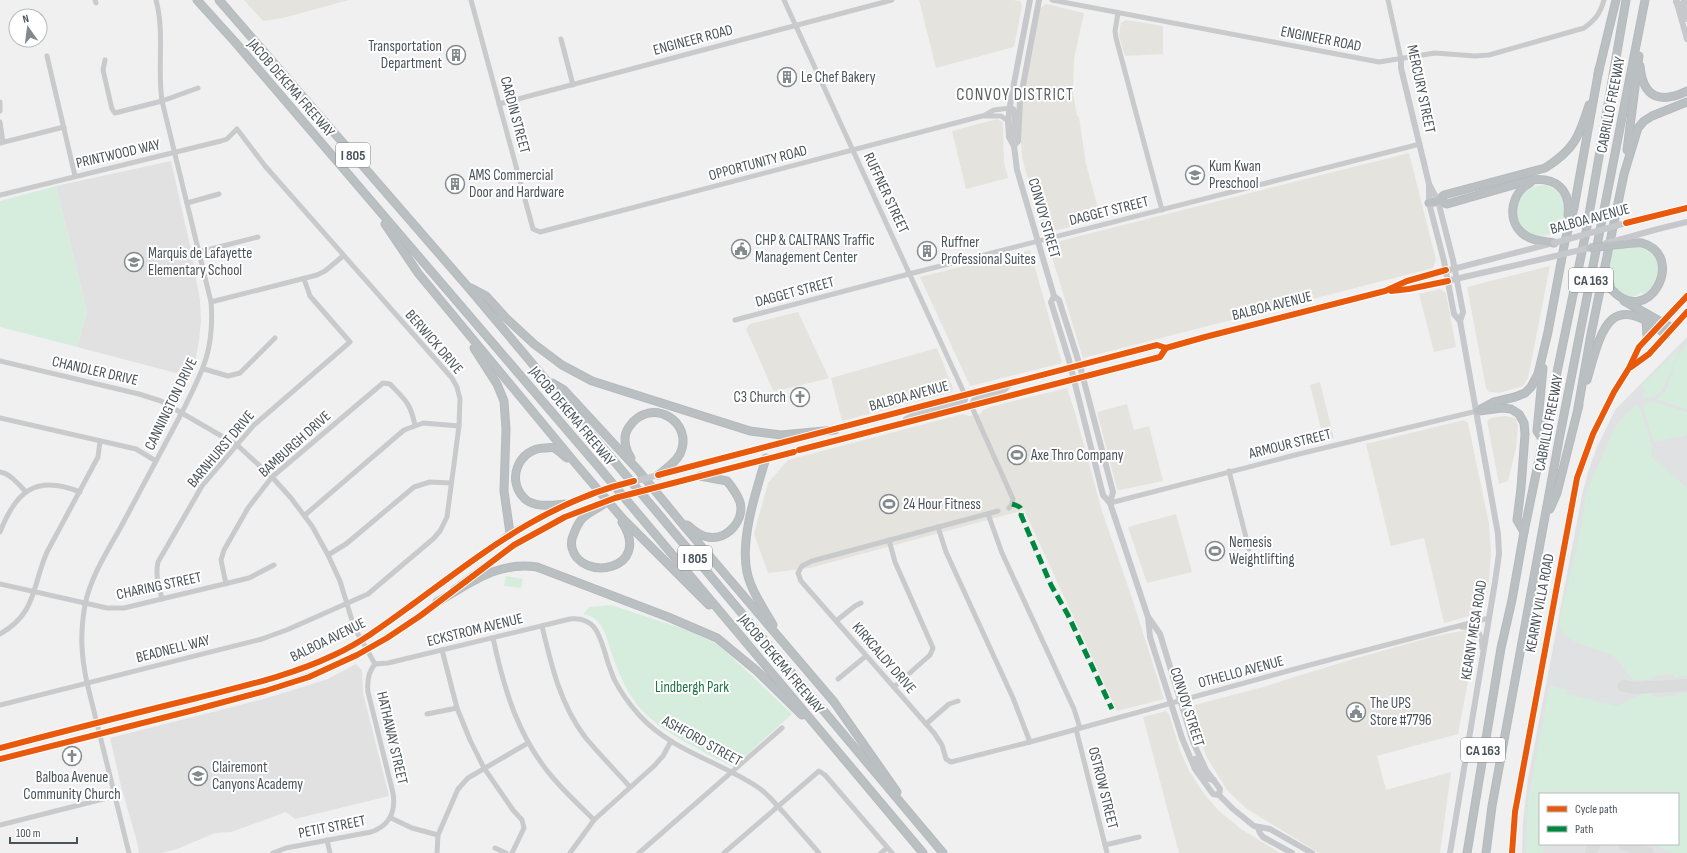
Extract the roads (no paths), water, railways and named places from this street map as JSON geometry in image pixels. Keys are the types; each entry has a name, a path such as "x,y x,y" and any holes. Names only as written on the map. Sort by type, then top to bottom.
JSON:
{"highway":[{"name":"JACOB DEKEMA FREEWAY","path":"197,0 370,199 923,853"},
{"name":"JACOB DEKEMA FREEWAY","path":"219,0 468,287 944,853"},
{"path":"223,0 238,23"},
{"path":"1438,201 1444,195 1529,174 1558,160 1569,150 1580,132 1599,69 1616,0"},
{"name":"CABRILLO FREEWAY","path":"1467,853 1500,656 1586,232 1626,0"},
{"name":"CABRILLO FREEWAY","path":"1486,853 1492,806 1545,520 1558,440 1645,0"},
{"path":"1637,40 1640,72 1644,85 1650,92 1656,97 1664,98 1687,91"},
{"path":"1578,408 1591,334 1624,174 1639,56"},
{"path":"1565,241 1574,208 1599,69"},
{"path":"1624,174 1638,128 1644,121 1687,102"},
{"path":"1540,179 1525,185 1520,191 1514,202 1512,213 1516,226 1521,233 1532,239 1554,243"},
{"path":"1429,203 1438,201 1447,204 1531,180 1540,179 1551,181 1558,185 1567,198 1569,207 1565,241 1548,332 1538,374 1528,390 1521,395 1494,402 1477,411"},
{"path":"370,199 418,273 576,464 612,503 623,519 743,639"},
{"path":"1590,248 1623,242 1642,243 1652,248 1661,259 1664,272 1660,286 1651,296 1640,300 1628,301 1622,299"},
{"path":"1606,264 1611,289 1632,307 1659,324 1666,335"},
{"path":"468,287 486,296 506,318 534,344 562,365 592,381 750,431 781,435 835,430"},
{"path":"1545,520 1557,493 1578,408 1605,325 1614,318 1625,314 1636,315 1646,320 1672,328"},
{"path":"452,315 497,384 503,396 506,429 504,491 510,533"},
{"path":"1646,320 1647,337"},
{"path":"1543,440 1538,431 1548,332"},
{"path":"545,378 564,390 638,470 780,637 843,713 923,829"},
{"path":"1477,411 1502,408 1511,409 1519,414 1524,423 1525,434 1517,520 1524,532"},
{"path":"638,470 626,451 625,432 635,418 651,412 667,414 676,422 681,432 682,443 680,454 675,461 658,475"},
{"path":"565,504 542,505 526,500 517,488 515,472 522,457 537,448 553,448 576,464"},
{"path":"766,458 746,535 745,551 748,573 756,593 780,637"},
{"path":"670,509 697,534 709,538 724,536 734,528 740,517 740,503 734,490 727,481 700,476"},
{"path":"612,503 629,533 630,547 626,558 616,565 602,569 586,565 574,555 571,541 578,523 582,517 599,506 612,503"},
{"path":"436,602 498,569 514,565 524,565 547,570 668,617 717,638 757,671 828,740"}],"main road":[{"name":"CONVOY STREET","path":"1016,144 1009,137 1008,121 1030,0"},
{"name":"CONVOY STREET","path":"1039,0 1020,101 1016,144 1017,170 1054,296 1059,300 1080,366 1113,492 1110,503"},
{"path":"1684,0 1687,11"},
{"path":"1676,1 1680,4 1687,19"},
{"path":"1676,1 1687,39"},
{"name":"MERCURY STREET","path":"1401,59 1429,184 1429,203 1446,270 1454,314 1460,321"},
{"path":"1010,108 1015,112 1013,138 1016,144"},
{"name":"MERCURY STREET","path":"1429,184 1438,201 1457,279 1463,312 1460,321 1477,411"},
{"name":"BALBOA AVENUE","path":"1385,291 1407,281 1446,270 1687,208"},
{"name":"BALBOA AVENUE","path":"1623,242 1658,229 1687,222"},
{"name":"BALBOA AVENUE","path":"0,748 282,676 334,655 362,640 510,533 565,504 590,494 1157,345 1166,348 1210,335 1385,291 1409,289 1448,281 1590,248"},
{"name":"CONVOY STREET","path":"1054,296 1052,302 1071,368 1103,494 1110,503 1148,617 1150,637 1182,738 1195,769 1213,794 1219,795 1232,809 1258,828 1263,837 1292,853"},
{"name":"KEARNY VILLA ROAD","path":"1512,853 1515,812 1577,478 1593,434 1639,347 1687,296"},
{"name":"KEARNY VILLA ROAD","path":"1629,368 1649,354 1687,312"},
{"name":"BALBOA AVENUE","path":"612,503 665,485 766,458 1160,357 1166,348"},
{"path":"971,405 974,400 1004,390 1012,383"},
{"path":"898,424 913,415 961,402 965,400 965,395"},
{"name":"KEARNY MESA ROAD","path":"1450,853 1499,554 1498,538 1477,411"},
{"name":"BALBOA AVENUE","path":"0,759 100,735 288,684 334,666 367,649 420,616 436,602 514,545 565,517 599,506"},
{"name":"CONVOY STREET","path":"1148,617 1160,634 1193,742 1206,770 1220,789 1219,795"},
{"path":"1189,753 1194,758 1205,777 1209,780 1214,780"},
{"name":"CONVOY STREET","path":"1258,828 1265,827 1270,829 1312,853"}],"street":[{"name":"CANNINGTON DRIVE","path":"129,853 87,682 81,646 86,603 96,572 204,369 210,345 213,322 211,302 162,101 159,84 159,12 156,0"},
{"name":"CARDIN STREET","path":"471,0 533,229 540,232"},
{"name":"RUFFNER STREET","path":"784,0 965,395"},
{"name":"ENGINEER ROAD","path":"499,104 892,0"},
{"name":"ENGINEER ROAD","path":"1052,0 1379,62 1434,53 1475,56 1489,55 1584,28 1595,20 1601,10 1604,0"},
{"name":"MERCURY STREET","path":"1388,0 1401,59"},
{"path":"1118,13 1115,31 1116,38 1162,210"},
{"path":"561,40 573,85"},
{"path":"47,56 75,176"},
{"path":"105,60 104,70 112,109 115,113 162,101 198,88"},
{"path":"0,102 0,111"},
{"path":"982,116 994,110 1010,108"},
{"path":"982,116 1001,116 1008,121"},
{"name":"OPPORTUNITY ROAD","path":"540,232 982,116"},
{"path":"0,122 1,142 64,126"},
{"name":"PRINTWOOD WAY","path":"0,195 221,141 227,139 237,129"},
{"name":"BERWICK DRIVE","path":"237,129 265,166 452,378 457,387 460,399 459,426 447,517 440,531 433,539 368,594 347,602"},
{"name":"DAGGET STREET","path":"735,320 909,274 1420,144"},
{"path":"187,203 219,194"},
{"path":"199,252 258,236"},
{"path":"211,302 304,279 325,271 343,256"},
{"name":"BARNHURST DRIVE","path":"162,599 156,570 158,562 202,486 254,426 350,342 310,296 304,279"},
{"path":"204,369 228,376 240,373 275,338"},
{"name":"CHANDLER DRIVE","path":"0,361 139,394 161,401 236,446 272,477 304,515 328,555 340,581 354,628 375,664"},
{"name":"BAMBURGH DRIVE","path":"226,584 221,560 224,550 248,508 272,477 383,383 390,384 408,403 411,408 415,425"},
{"path":"971,405 988,446 1013,499 1009,508"},
{"name":"ARMOUR STREET","path":"1110,503 1229,471 1477,411"},
{"path":"0,418 136,449 156,461"},
{"path":"304,515 404,430 415,425 432,423 459,426"},
{"path":"0,634 11,628 23,617 32,601 41,567 47,552 98,457 100,441"},
{"path":"1229,471 1249,549"},
{"path":"0,472 5,473 16,480 26,492"},
{"path":"328,555 346,544 414,488 430,482 451,483"},
{"path":"0,532 13,505 31,488 50,484 64,486 80,492"},
{"path":"894,687 930,655 933,648 895,562 889,540 998,511"},
{"name":"OSTROW STREET","path":"988,514 1002,553 1074,709 1108,853"},
{"path":"938,527 946,552 1013,698 1030,742"},
{"name":"KIRKCALDY DRIVE","path":"889,540 806,563 800,568 798,573 801,581 942,744 946,759 953,762"},
{"name":"CHARING STREET","path":"0,584 107,608 124,608 249,578 274,565"},
{"name":"BEADNELL WAY","path":"0,705 262,639 294,627 347,602"},
{"path":"836,621 861,603"},
{"name":"OTHELLO AVENUE","path":"953,762 1450,627 1489,618"},
{"name":"ECKSTROM AVENUE","path":"375,664 388,663 570,619 580,619"},
{"name":"ASHFORD STREET","path":"580,619 590,624 599,634 614,678 630,705 653,728 671,741 732,772 761,789 819,853"},
{"path":"542,626 554,674 567,706 584,735 630,787"},
{"path":"1450,627 1467,627 1477,630 1482,638 1482,654"},
{"path":"493,638 505,688 514,713 528,743 554,779 594,820"},
{"path":"442,650 457,708 484,768 513,810 522,820 524,827 512,853"},
{"path":"838,679 866,656"},
{"name":"HATHAWAY STREET","path":"375,664 370,670 368,685 393,794 394,806 391,818"},
{"path":"926,724 949,704 958,701"},
{"path":"427,714 457,708"},
{"path":"639,853 782,728"},
{"path":"570,853 594,820 654,766 671,741"},
{"path":"437,853 438,835 458,789 468,778 528,743"},
{"path":"724,853 819,771 825,775 892,853"},
{"path":"0,825 115,796"},
{"path":"391,818 412,828 438,835"},
{"name":"PETIT STREET","path":"274,853 286,848 377,830 391,818"},
{"path":"1105,845 1139,837"},
{"path":"327,840 330,853"},
{"path":"495,848 506,853"},
{"path":"881,853 887,848"}],"place":[{"name":"Transportation Department","path":"456,55"},
{"name":"Le Chef Bakery","path":"787,77"},
{"name":"Kum Kwan Preschool","path":"1195,175"},
{"name":"AMS Commercial Door and Hardware","path":"455,184"},
{"name":"CHP & CALTRANS Traffic Management Center","path":"741,249"},
{"name":"Ruffner Professional Suites","path":"927,251"},
{"name":"Marquis de Lafayette Elementary School","path":"134,262"},
{"name":"C3 Church","path":"800,397"},
{"name":"Axe Thro Company","path":"1017,455"},
{"name":"24 Hour Fitness","path":"889,504"},
{"name":"Nemesis Weightlifting","path":"1215,551"},
{"name":"The UPS Store #7796","path":"1356,712"},
{"name":"Balboa Avenue Community Church","path":"72,756"},
{"name":"Clairemont Canyons Academy","path":"198,776"}],"district":[{"name":"CONVOY DISTRICT","path":"1015,95"}],"park label":[{"name":"Lindbergh Park","path":"692,687"}]}
